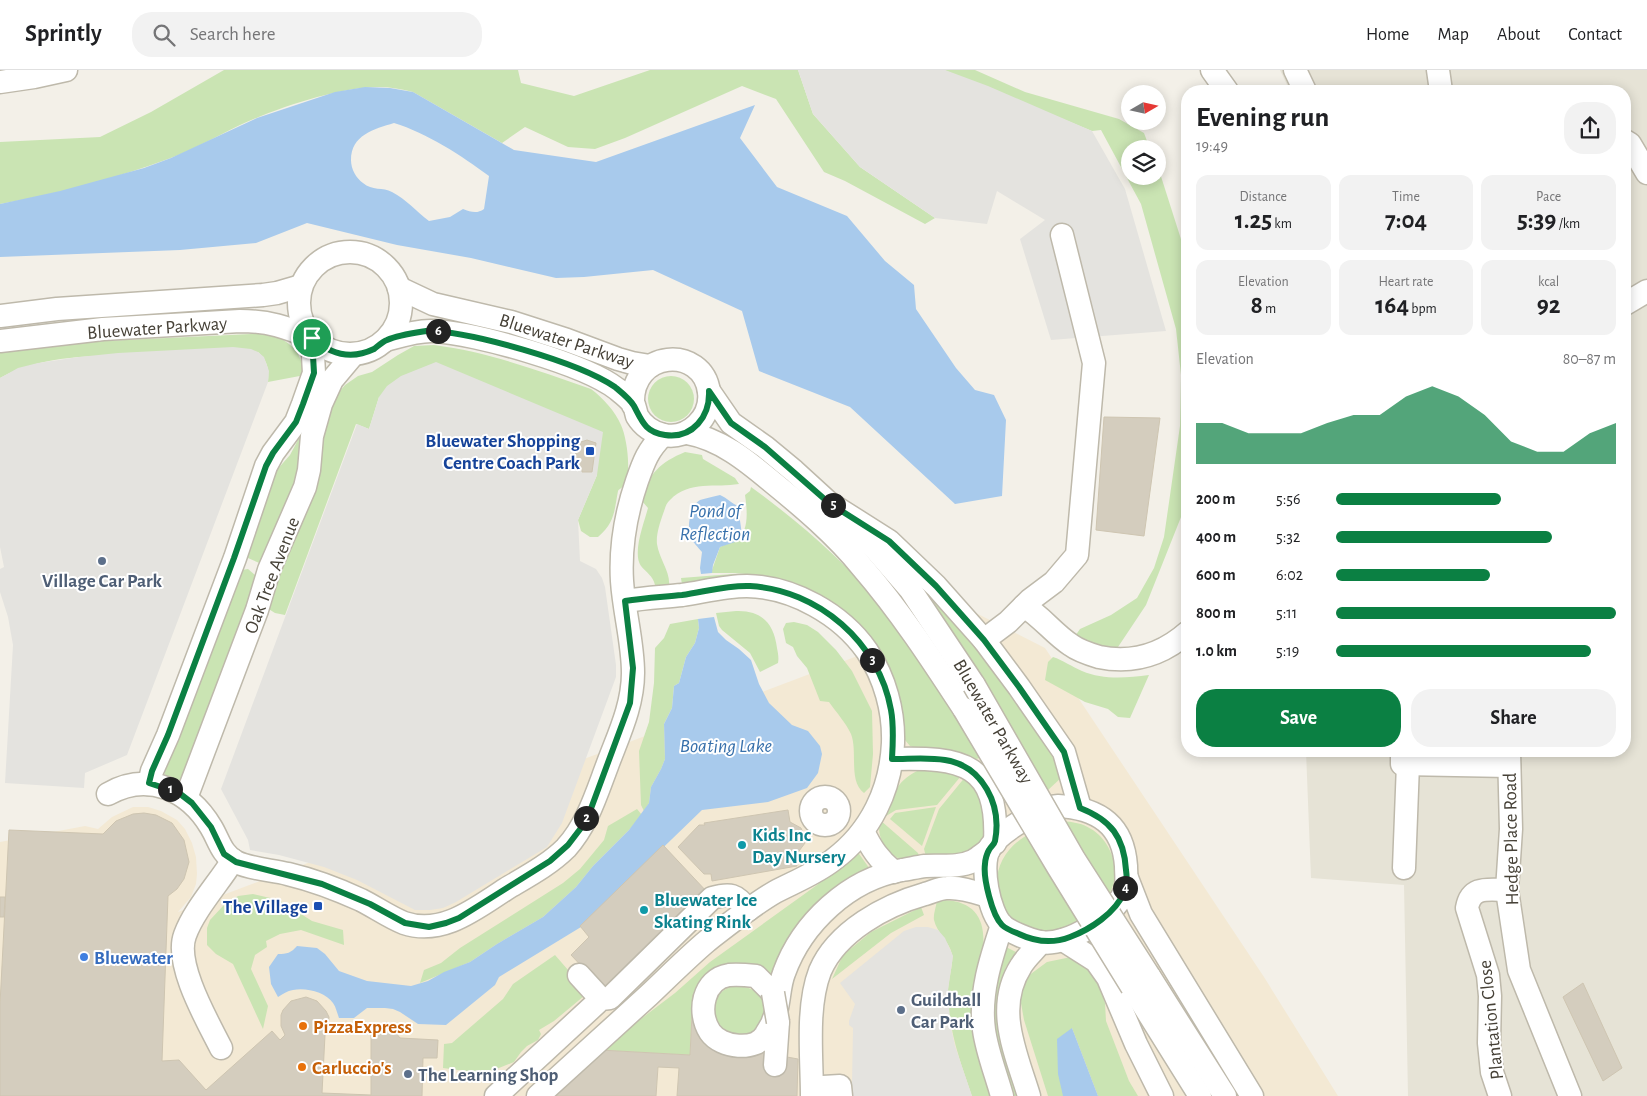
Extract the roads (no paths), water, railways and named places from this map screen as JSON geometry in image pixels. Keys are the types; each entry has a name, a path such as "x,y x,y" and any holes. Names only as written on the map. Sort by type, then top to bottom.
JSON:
{"street":[{"path":"0,82 34,78 66,70"},
{"path":"1212,70 1223,85"},
{"path":"1295,70 1302,85"},
{"path":"1438,70 1440,85"},
{"path":"1631,146 1647,173"},
{"path":"984,640 1054,582 1077,555 1094,363 1062,235"},
{"path":"342,252 356,252 370,256 391,273 399,288 400,316 386,340 376,348 365,353 353,355 331,351 312,338 304,327 299,314 298,299 301,286 308,273 323,260 342,252"},
{"name":"Bluewater Parkway","path":"0,316 57,309 263,296 301,286"},
{"name":"Bluewater Parkway","path":"399,288 433,304 520,324 618,359 650,366"},
{"path":"1631,300 1647,291"},
{"name":"Bluewater Parkway","path":"0,341 112,329 240,321 270,322 312,338"},
{"name":"Bluewater Parkway","path":"386,340 426,331 477,338 530,353 587,373 616,388 633,404"},
{"path":"149,784 152,771 168,735 234,558 266,466 273,453 296,422 303,404 314,373 312,338"},
{"name":"Oak Tree Avenue","path":"186,798 257,610 269,570 305,487 309,470 312,436 321,404 332,380 353,355"},
{"path":"666,360 682,361 690,364 702,375 709,391 709,400 704,417 687,433 673,436 663,435 653,431 637,415 633,404 634,387 643,371 650,366 666,360"},
{"name":"Bluewater Parkway","path":"709,391 731,423 765,447 829,503 910,589 974,685 1074,859 1200,1096"},
{"name":"Bluewater Parkway","path":"687,433 714,441 743,458 781,489 861,565 925,650 964,709 1058,867 1225,1096"},
{"path":"108,794 125,787 149,784 167,788 186,798 202,814 211,827 224,854 233,860 322,884 370,904 405,923 429,927 459,918 542,867 564,850 581,828 594,801 627,711 633,668 625,601 622,554 628,509 644,462 653,445 663,435"},
{"path":"829,503 889,541 936,586 984,640 1064,752 1080,808"},
{"path":"234,558 269,570"},
{"path":"538,1096 706,943 748,910 774,893 810,875 833,860 857,838 874,814 886,790 892,759 893,733 891,710 885,687 877,669 865,649 852,633 835,618 813,604 777,590 745,586 625,601"},
{"path":"1024,606 1038,615 1074,648 1092,655 1128,660 1152,655 1170,646 1181,637"},
{"path":"1404,868 1405,758 1509,758"},
{"name":"Hedge Place Road","path":"1509,758 1511,829 1508,890 1519,970 1570,1096"},
{"path":"892,759 946,760 962,765 976,774 992,798 995,813 992,846 984,866 988,896 1002,925 1018,934 1052,941 1096,961 1108,978 1136,1044 1162,1096"},
{"path":"775,1065 778,1022 773,993 756,976 729,975 717,979 709,986 703,1001 704,1017 711,1033 722,1041 741,1047 763,1040 774,1020 784,973 806,933 826,911 846,894 867,882 894,872 925,866 964,864 974,860 1004,834 1042,810 1058,806 1080,808 1100,816 1114,830 1124,850 1127,878 1141,914 1252,1096"},
{"path":"829,824 870,847 882,862 894,872"},
{"path":"221,1048 190,986 183,952 184,936 197,913 233,860"},
{"path":"1029,1096 1011,1040 1007,1014 1010,987 1021,965 1052,941 1082,933 1112,910 1124,892 1127,878"},
{"path":"825,1093 812,1017 815,988 821,970 831,953 849,934 868,919 906,899 947,888 957,888 988,896"},
{"name":"Plantation Close","path":"1500,1096 1492,1072 1489,1043 1490,996 1488,975 1467,908 1469,899 1475,892 1508,890"},
{"path":"496,1096 601,999 610,998 712,898 731,896 740,899 748,910"},
{"path":"1002,925 992,954 982,1004 984,1030 1002,1096"},
{"path":"579,975 601,999"}],"water":[{"path":"365,87 390,88 413,92 514,150 596,162 755,105 740,138 777,187 847,216 885,261 914,285 916,309 956,368 975,390 994,395 1006,420 1002,496 955,504 850,407 759,371 742,311 653,270 556,278 471,258 397,245 307,223 256,243 180,250 0,257 0,204 60,191 144,168 171,158 257,118 335,92","holes":["394,123 444,146 489,176 484,209 479,212 463,209 450,217 429,221 397,195 389,191 370,187 358,179 354,173 351,160 352,151 359,139 365,134"]},
{"name":"Pond of Reflection","path":"720,495 738,506 742,535 735,542 720,547 712,573 701,574 702,552 690,536 690,517 694,506 700,500"},
{"name":"Boating Lake","path":"714,617 718,632 751,660 759,684 769,703 792,725 808,731 820,746 822,754 818,773 807,788 768,802 702,810 581,927 499,977 495,985 446,1025 418,1024 400,1012 385,1008 367,1008 354,1018 339,1018 335,1006 330,999 320,993 309,990 291,990 278,997 271,984 269,967 278,954 289,953 297,946 317,948 325,954 339,971 367,981 411,986 428,981 444,972 470,962 543,917 576,887 593,866 629,830 649,803 651,787 665,759 664,724 672,708 674,686 679,683 686,657 695,643 699,628 698,619"},
{"path":"1072,1028 1098,1096 1063,1096 1058,1074 1057,1039"}],"place":[{"name":"Bluewater Shopping Centre Coach Park","path":"590,451"},
{"name":"Village Car Park","path":"102,561"},
{"name":"Kids Inc Day Nursery","path":"742,845"},
{"name":"The Village","path":"318,906"},
{"name":"Bluewater Ice Skating Rink","path":"644,910"},
{"name":"Bluewater","path":"84,957"},
{"name":"Guildhall Car Park","path":"901,1010"},
{"name":"PizzaExpress","path":"303,1026"},
{"name":"Carluccio's","path":"302,1067"},
{"name":"The Learning Shop","path":"408,1074"}]}
